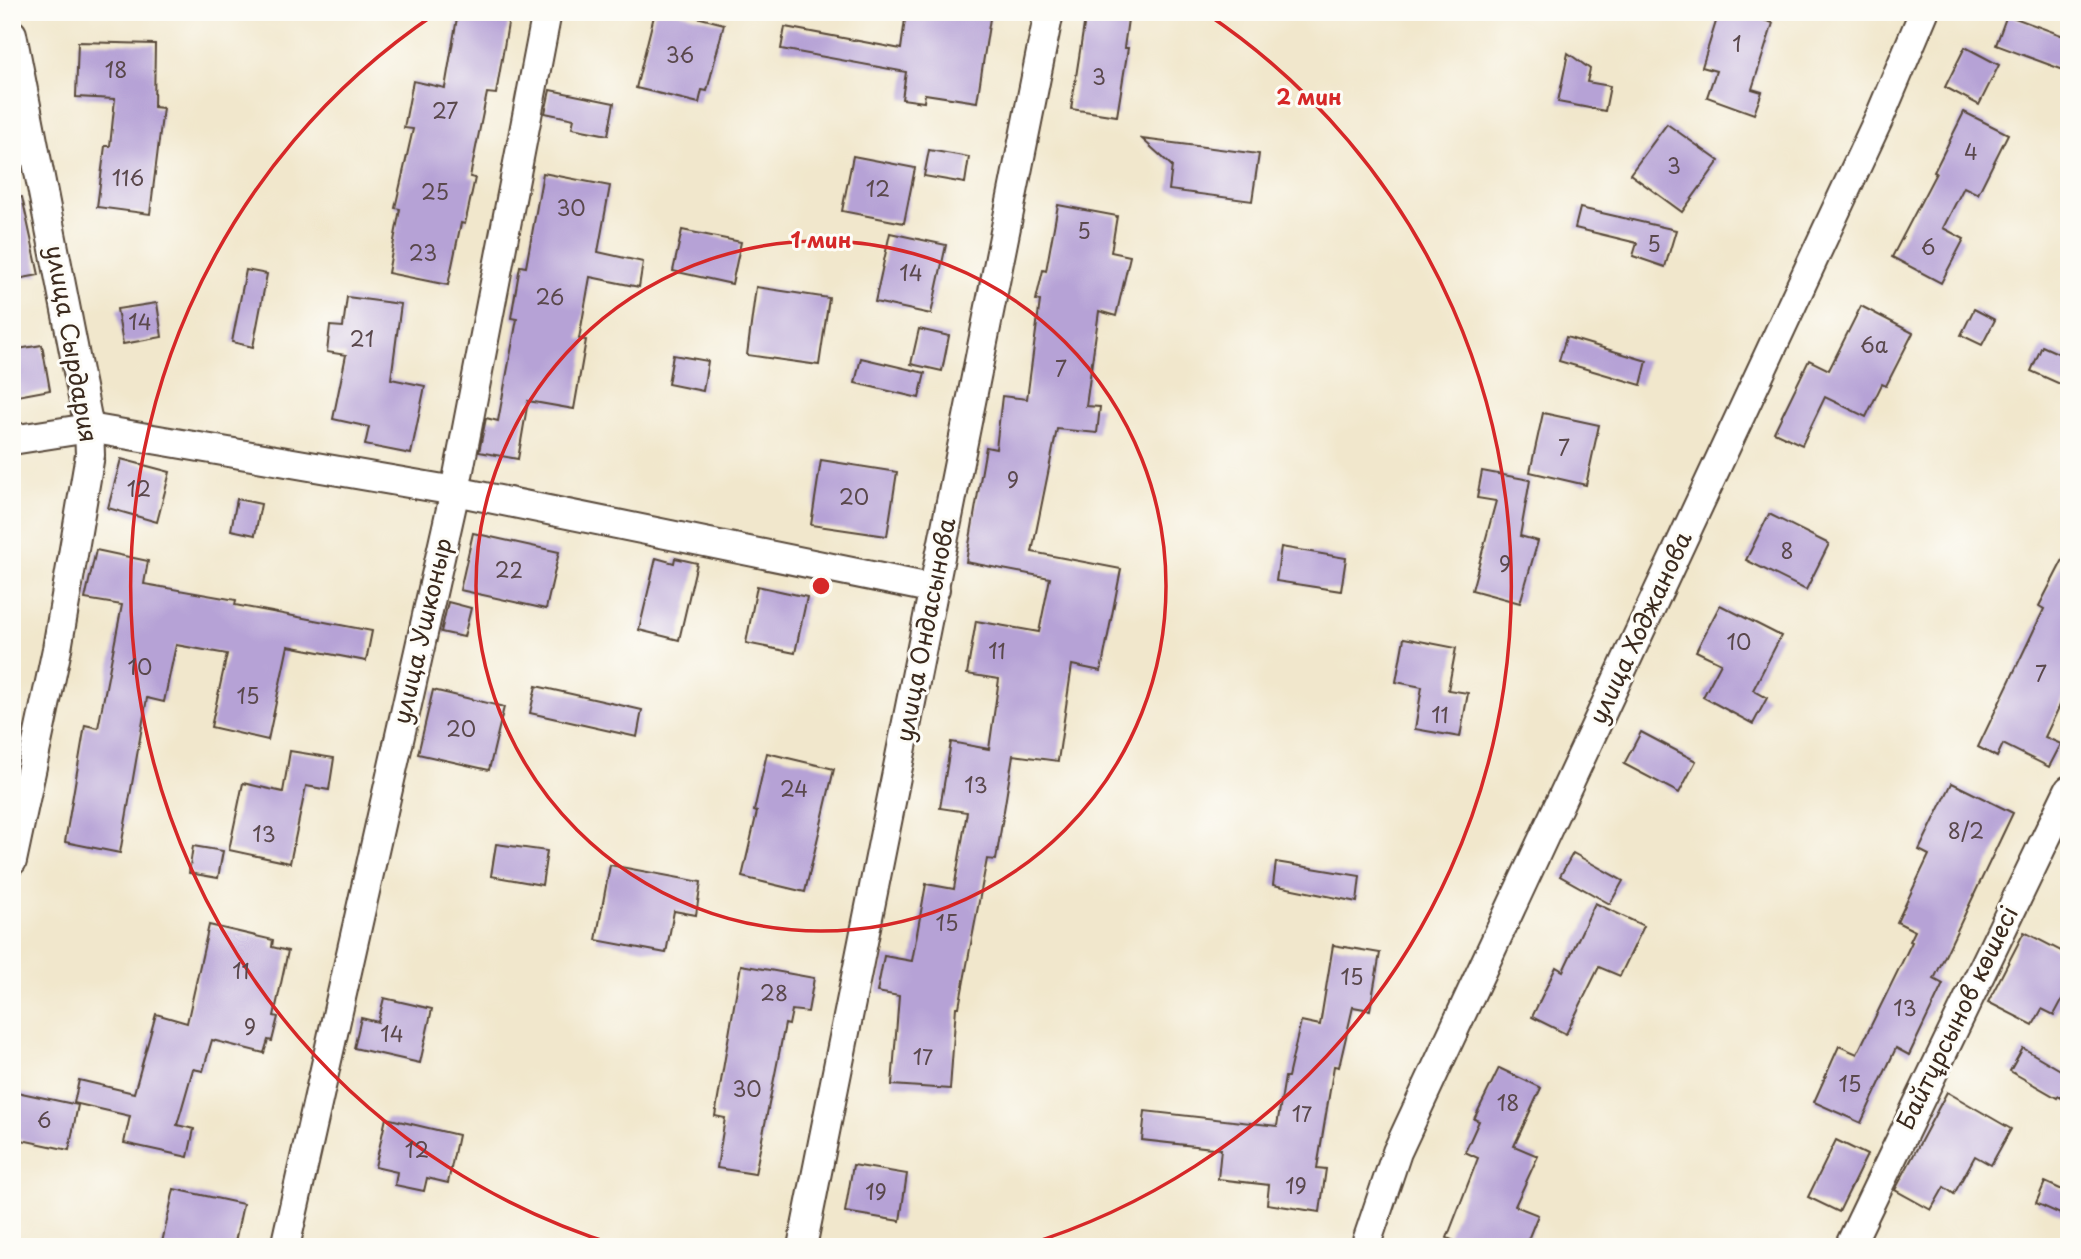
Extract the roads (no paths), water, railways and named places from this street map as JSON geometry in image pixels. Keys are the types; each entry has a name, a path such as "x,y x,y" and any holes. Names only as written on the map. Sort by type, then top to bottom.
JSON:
{"street":[{"name":"улица Ушконыр","path":"285,1247 455,491 547,12"},
{"name":"улица Ондасынова","path":"803,1247 1049,12"},
{"name":"улица Ходжанова","path":"1365,1247 1397,1152 1868,141 1924,12"},
{"name":"улица Сырдария","path":"12,34 89,428 90,454 57,649 12,860"},
{"path":"12,440 89,428 455,491 935,589"},
{"name":"Байтұрсынов көшесі","path":"1849,1247 2069,790"}]}
